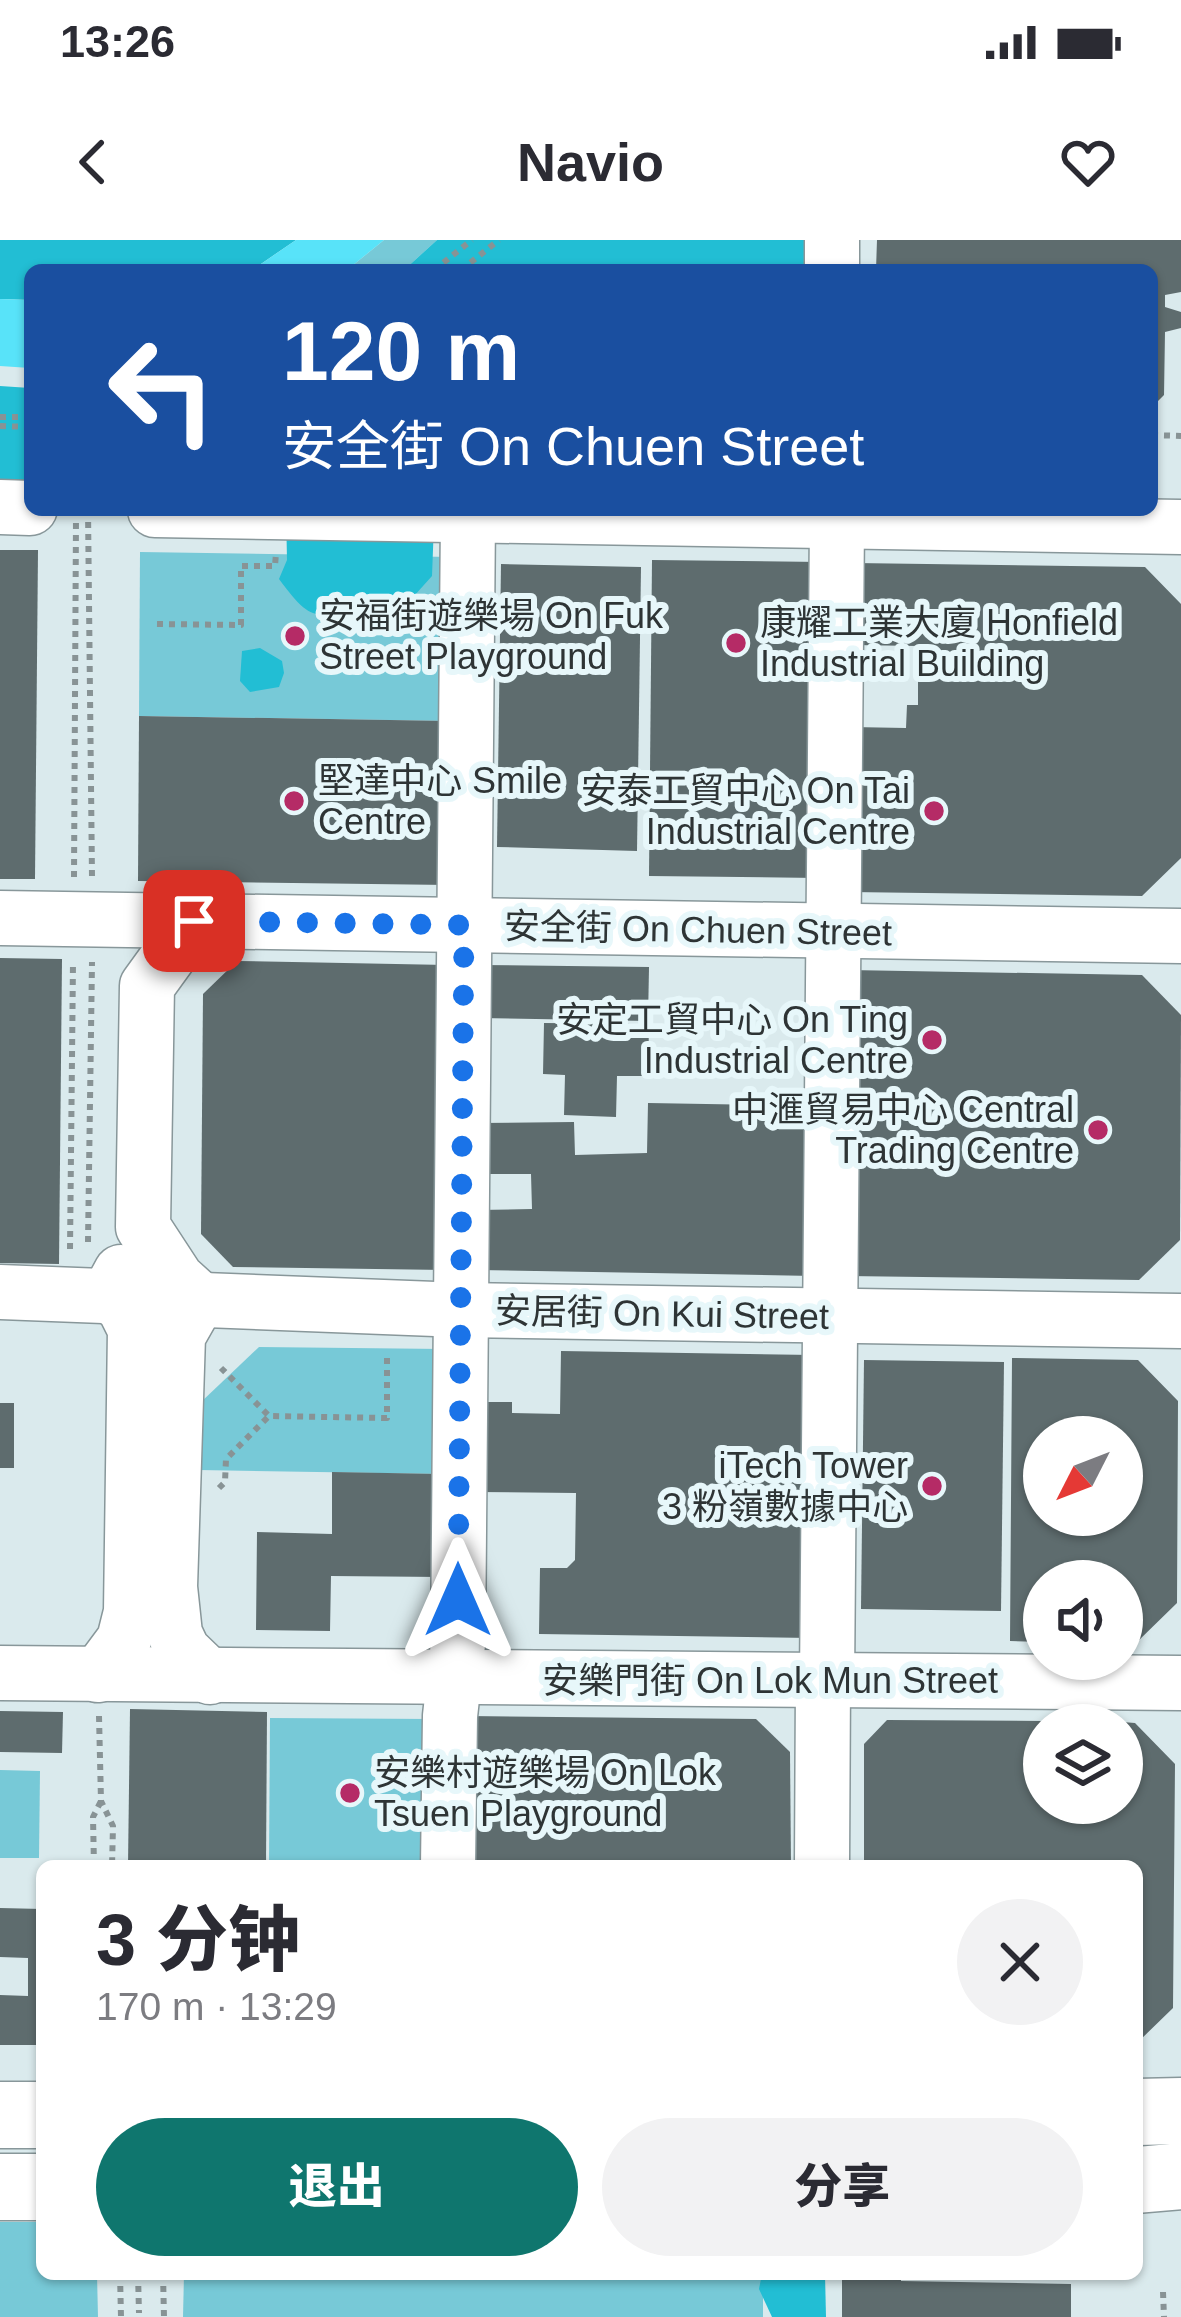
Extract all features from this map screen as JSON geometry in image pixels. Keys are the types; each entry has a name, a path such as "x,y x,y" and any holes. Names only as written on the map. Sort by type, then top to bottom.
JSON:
{"main road":[{"path":"1143,2112 1181,2111"},
{"path":"0,2115 36,2115"},
{"path":"1143,2179 1181,2176"},
{"path":"0,2186 36,2187"}],"street":[{"path":"448,1860 458,1644 468,516"},
{"path":"589,516 1181,527"},
{"path":"822,1860 833,931 832,518"},
{"name":"安全街 On Chuen Street","path":"0,918 1181,936"},
{"path":"92,920 147,986"},
{"path":"194,921 147,986 143,1227 177,1279 199,1299 178,1336 170,1587 175,1634 183,1651 210,1677"},
{"path":"98,1676 124,1640 133,1587 135,1328 124,1307 94,1293 143,1227"},
{"name":"安居街 On Kui Street","path":"0,1292 461,1310 1181,1321"},
{"name":"安樂門街 On Lok Mun Street","path":"0,1673 1181,1683"}],"path":[{"path":"442,264 472,240"},
{"path":"469,264 499,240"},
{"path":"75,516 92,920 70,1268 80,1273 94,1293"},
{"path":"88,516 92,920 86,1272 94,1293"},
{"path":"157,624 241,625 242,566 275,566 276,543"},
{"path":"221,1367 269,1416 387,1418 387,1337"},
{"path":"213,1494 225,1482 226,1460 269,1416"},
{"path":"98,1676 101,1801 113,1826 112,1860"},
{"path":"94,1860 93,1817 101,1801"},
{"path":"121,2280 122,2317"},
{"path":"138,2280 139,2313"},
{"path":"163,2280 164,2317"},
{"path":"1163,2292 1164,2317"}],"shaded area":[{"path":"0,240 296,240 261,264 24,264 24,300 0,299"},
{"path":"296,240 384,240 354,264 261,264"},
{"path":"384,240 437,240 411,264 354,264"},
{"path":"437,240 830,240 829,264 411,264"},
{"path":"0,299 24,300 24,368 0,366"},
{"path":"0,386 24,388 24,498 0,498"},
{"path":"286,516 434,523 432,576 405,606 315,614 299,604 279,579 287,560"},
{"name":"安福街遊樂場 On Fuk Street Playground","path":"140,552 452,557 450,721 139,716"},
{"path":"260,648 282,661 284,673 279,687 250,692 240,681 242,651"},
{"path":"259,1347 444,1349 443,1474 199,1470 200,1403"},
{"name":"安樂村遊樂場 On Lok Tsuen Playground","path":"270,1718 432,1719 430,1860 269,1860"},
{"path":"0,1770 40,1771 39,1858 0,1858"},
{"path":"0,2222 36,2222 36,2280 97,2280 98,2317 0,2317"},
{"path":"184,2280 763,2280 763,2317 183,2317"},
{"path":"761,2280 825,2280 826,2317 772,2317 759,2289"}],"building":[{"path":"877,240 1181,240 1181,292 1165,295 1165,307 1181,312 1181,328 1165,332 1164,395 1158,401 1158,264 876,264"},
{"path":"0,550 38,550 35,879 0,879"},
{"path":"652,560 821,562 818,878 649,876"},
{"path":"854,563 1145,567 1181,604 1181,858 1142,896 850,892 852,727 906,728 907,705 918,705 918,646 852,645"},
{"path":"501,564 641,567 637,851 497,847"},
{"name":"堅達中心 Smile Centre","path":"139,716 450,721 449,885 138,881"},
{"path":"0,958 62,959 59,1264 0,1263"},
{"path":"237,961 447,965 445,1270 233,1267 201,1234 203,994"},
{"path":"480,965 649,967 648,1021 480,1018"},
{"path":"849,970 1142,975 1181,1015 1180,1240 1139,1280 847,1276"},
{"path":"544,1023 649,1024 648,1076 617,1076 616,1117 564,1115 565,1075 543,1074"},
{"path":"648,1103 815,1106 814,1276 478,1270 478,1210 532,1209 531,1174 478,1174 479,1123 574,1122 575,1155 647,1153"},
{"path":"561,1351 813,1355 811,1638 539,1634 540,1568 567,1568 575,1560 576,1493 476,1492 477,1402 512,1402 512,1413 560,1414"},
{"path":"1012,1358 1138,1360 1178,1401 1177,1603 1143,1636 1143,1560 1023,1560 1023,1641 1010,1641"},
{"name":"iTech Tower 3 粉嶺數據中心","path":"864,1360 1004,1362 1001,1611 861,1609"},
{"path":"0,1403 14,1403 14,1468 0,1468"},
{"path":"332,1472 443,1474 442,1577 331,1576 330,1631 256,1630 257,1532 332,1534"},
{"path":"130,1709 267,1712 266,1860 128,1860"},
{"path":"0,1711 63,1712 62,1753 0,1752"},
{"path":"468,1716 756,1719 790,1752 791,1860 466,1860"},
{"path":"887,1720 1023,1721 1023,1824 1143,1824 1143,1731 1175,1764 1173,2008 1143,2037 1143,1860 864,1860 864,1744"},
{"path":"0,1908 36,1909 36,2045 0,2045 0,1995 28,1996 28,1958 0,1957"},
{"path":"842,2280 1071,2284 1071,2317 842,2317"}],"place":[{"name":"安福街遊樂場 On Fuk Street Playground","path":"295,636"},
{"name":"康耀工業大廈 Honfield Industrial Building","path":"736,643"},
{"name":"堅達中心 Smile Centre","path":"294,801"},
{"name":"安泰工貿中心 On Tai Industrial Centre","path":"934,811"},
{"name":"安定工貿中心 On Ting Industrial Centre","path":"932,1040"},
{"name":"中滙貿易中心 Central Trading Centre","path":"1098,1130"},
{"name":"iTech Tower 3 粉嶺數據中心","path":"932,1486"},
{"name":"安樂村遊樂場 On Lok Tsuen Playground","path":"350,1793"}],"route":[{"path":"194,921 464,925 458,1600"}]}
